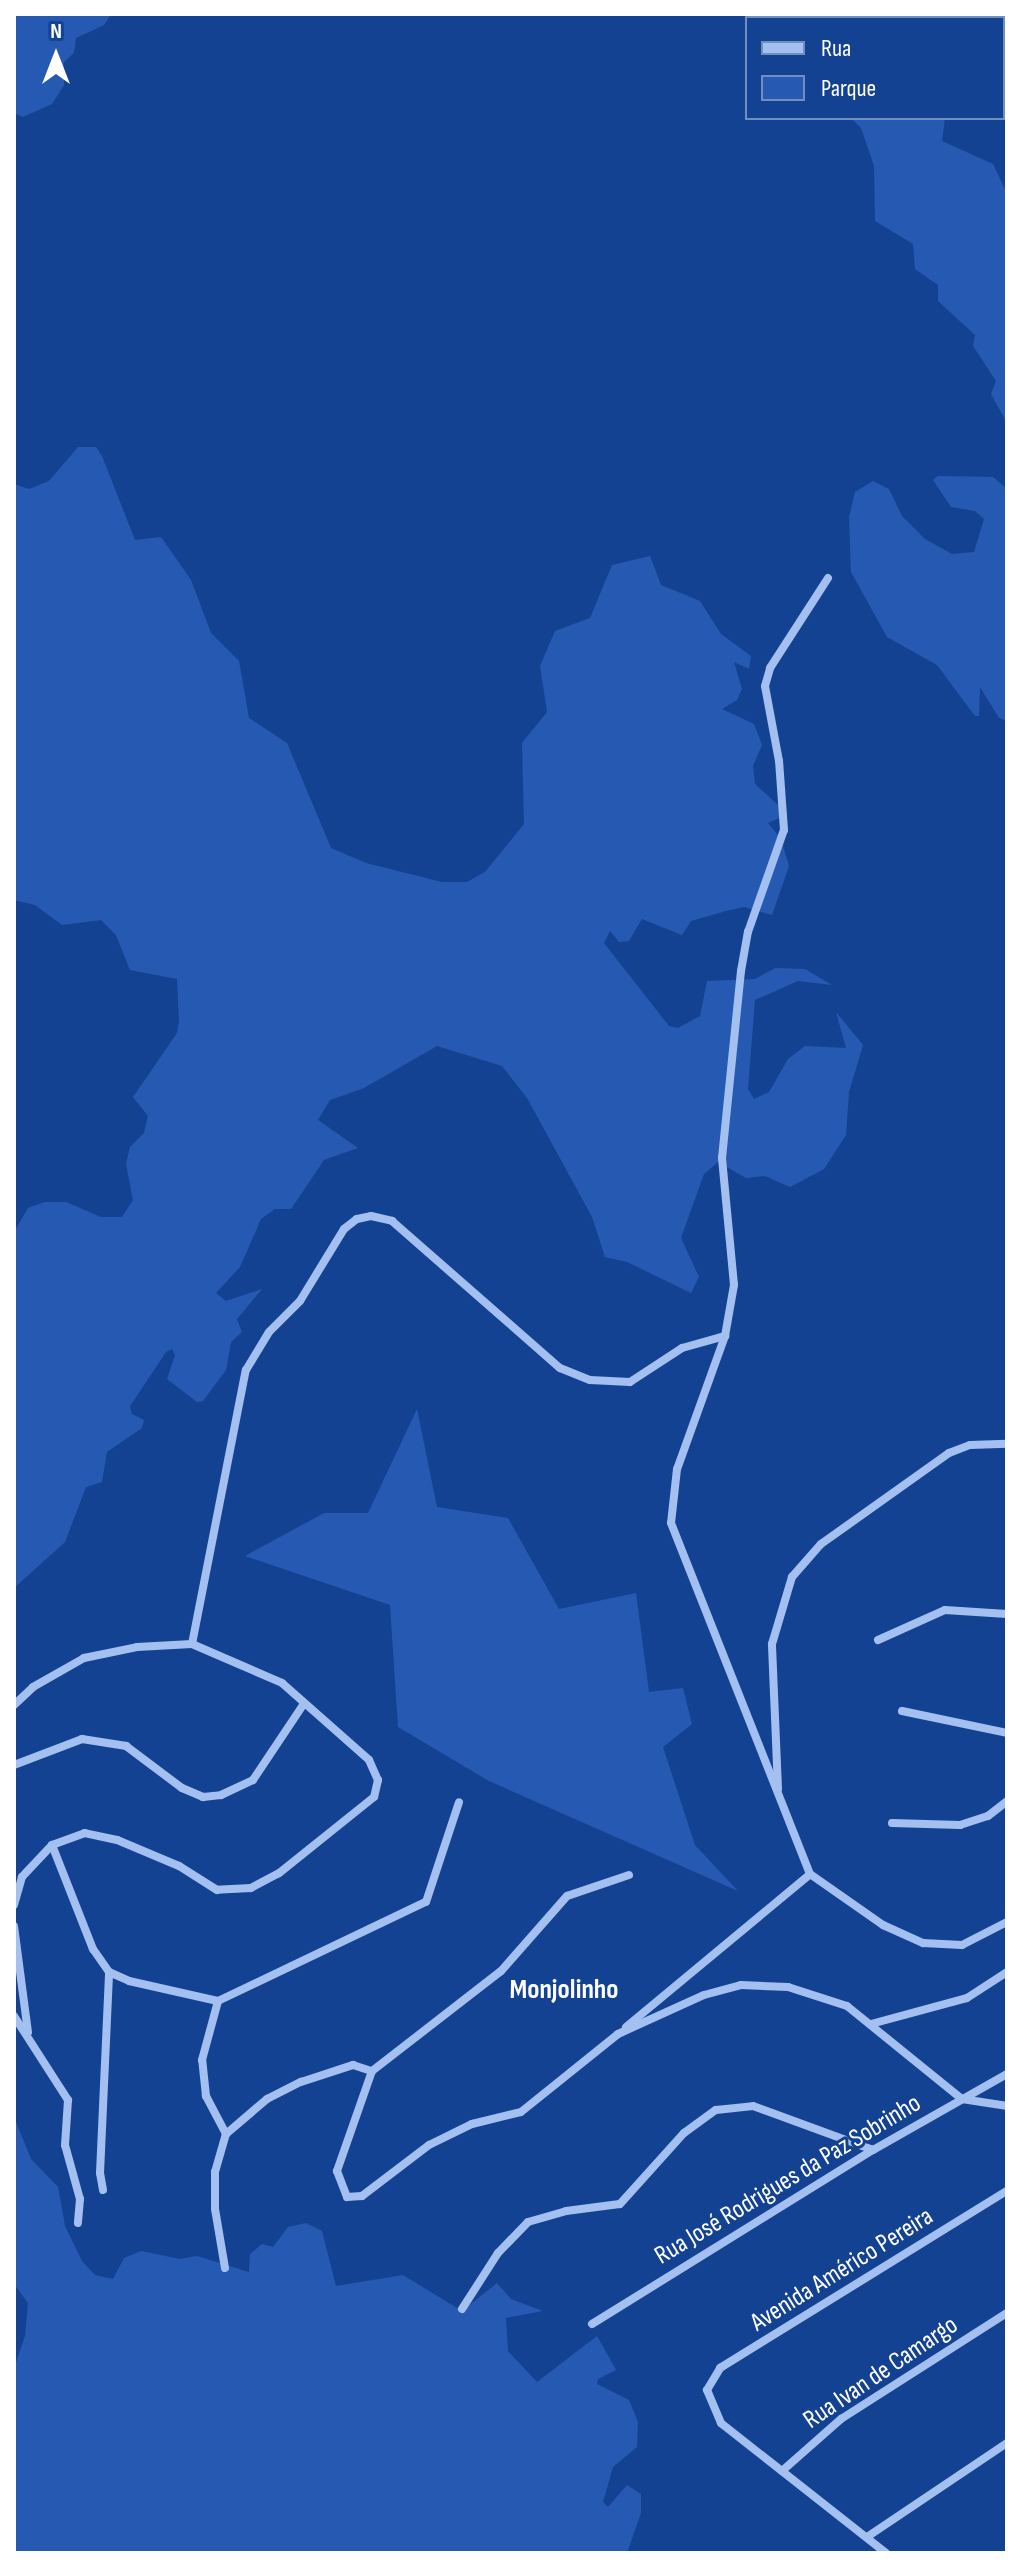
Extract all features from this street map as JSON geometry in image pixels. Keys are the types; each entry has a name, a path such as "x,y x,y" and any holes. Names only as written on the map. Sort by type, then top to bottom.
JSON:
{"street":[{"path":"828,578 767,677 784,830 748,932 741,971 722,1158 734,1285 725,1336 677,1469 671,1523 810,1874 883,1925 923,1943 962,1945 1007,1922"},
{"path":"192,1644 246,1370 269,1332 300,1301 344,1229 357,1219 392,1221 560,1368 590,1380 630,1382 682,1348 725,1336"},
{"path":"779,1802 772,1644 792,1577 821,1544 949,1453 970,1445 1007,1444"},
{"path":"878,1640 945,1610 1007,1614"},
{"path":"14,1705 33,1687 84,1658 137,1647 192,1644 282,1683 303,1705 369,1760 378,1780 374,1797 279,1873 251,1888 217,1890 179,1866 117,1840 85,1833 52,1845 22,1877 14,1905"},
{"path":"14,1765 70,1742 96,1741 126,1746 182,1788 203,1797 221,1795 253,1780 303,1705"},
{"path":"902,1711 1007,1733"},
{"path":"892,1823 960,1825 988,1816 1007,1801"},
{"path":"52,1845 93,1949 109,1972 129,1981 218,2001 426,1902 459,1802"},
{"path":"629,1875 567,1896 501,1971 372,2071 337,2171 347,2197 362,2196 429,2145 472,2124 521,2112 810,1874"},
{"path":"14,1926 29,2035"},
{"path":"103,2190 100,2173 109,1972"},
{"path":"871,2024 967,1998 1007,1972"},
{"path":"618,2034 704,1995 762,1984 820,1994 871,2024 962,2099 1007,2106"},
{"path":"218,2001 202,2060 206,2096 226,2134"},
{"path":"14,2016 68,2100 65,2145 80,2199 78,2223"},
{"path":"225,2268 215,2209 215,2172 226,2134 267,2099 301,2082 353,2065 372,2071"},
{"name":"Rua José Rodrigues da Paz Sobrinho","path":"592,2324 873,2150 1007,2074"},
{"path":"462,2309 498,2253 528,2222 566,2211 620,2204 684,2133 716,2110 753,2106 873,2150"},
{"name":"Avenida Américo Pereira","path":"782,2471 721,2423 707,2390 720,2368 1007,2191"},
{"name":"Rua Ivan de Camargo","path":"782,2471 841,2419 1007,2313"},
{"path":"867,2537 1007,2443"},
{"path":"782,2471 886,2553"}],"green space":[{"path":"14,14 111,14 104,25 76,38 74,53 64,62 64,85 52,104 23,117 14,113"},
{"path":"853,120 945,120 942,141 993,164 1007,194 1007,423 991,394 996,381 973,346 975,335 938,301 938,285 915,269 913,244 875,221 874,166 861,128"},
{"path":"78,447 96,447 102,456 135,540 161,537 191,580 211,633 239,661 249,718 287,743 331,848 366,863 442,882 467,882 485,872 524,824 522,743 547,712 540,666 555,631 590,618 612,565 650,556 661,585 700,601 721,634 751,656 749,669 734,662 742,689 737,700 722,709 754,724 762,745 753,766 755,784 788,814 768,823 781,839 789,866 772,915 744,907 726,911 691,921 682,935 642,919 629,941 619,942 610,931 604,943 669,1026 678,1028 700,1016 707,981 755,979 775,968 805,969 832,985 798,981 755,1000 748,1089 754,1099 769,1092 788,1059 805,1046 846,1048 836,1012 863,1045 849,1092 846,1135 824,1169 790,1187 765,1176 746,1178 718,1162 704,1174 681,1238 699,1277 691,1293 627,1262 605,1257 592,1217 527,1098 502,1066 437,1046 364,1088 330,1100 318,1120 358,1148 324,1160 291,1209 275,1209 261,1219 240,1267 216,1293 226,1301 262,1289 237,1319 242,1332 231,1342 226,1370 203,1401 197,1402 167,1379 175,1355 172,1349 166,1352 130,1406 132,1414 144,1420 142,1428 107,1452 102,1482 86,1487 65,1542 14,1588 14,1232 28,1208 45,1202 66,1202 101,1217 122,1217 133,1200 126,1164 130,1147 144,1133 148,1116 133,1097 177,1033 179,1021 177,979 130,970 116,935 101,920 62,925 35,905 14,900 14,484 29,489 49,481"},
{"path":"938,476 993,477 1007,489 1007,721 999,718 980,687 979,716 975,716 937,665 887,637 851,572 849,517 855,492 873,481 889,489 902,516 925,539 952,554 974,552 984,519 975,511 951,507 933,480"},
{"path":"417,1409 437,1507 508,1518 559,1609 636,1593 649,1692 683,1688 692,1724 663,1747 695,1845 738,1891 489,1781 398,1727 390,1605 245,1556 324,1513 368,1513"},
{"path":"14,2117 31,2159 58,2187 65,2226 82,2261 95,2275 113,2279 124,2258 141,2251 180,2259 197,2256 249,2272 250,2254 262,2244 273,2247 288,2227 306,2223 322,2231 336,2286 403,2275 462,2311 497,2283 511,2299 543,2311 506,2318 508,2351 537,2382 597,2336 616,2370 598,2379 597,2384 629,2400 638,2422 637,2447 613,2467 603,2502 608,2507 627,2485 641,2494 641,2513 627,2553 14,2553 14,2368 25,2336 28,2303 14,2284"}],"district":[{"name":"Monjolinho","path":"564,1990"}]}
